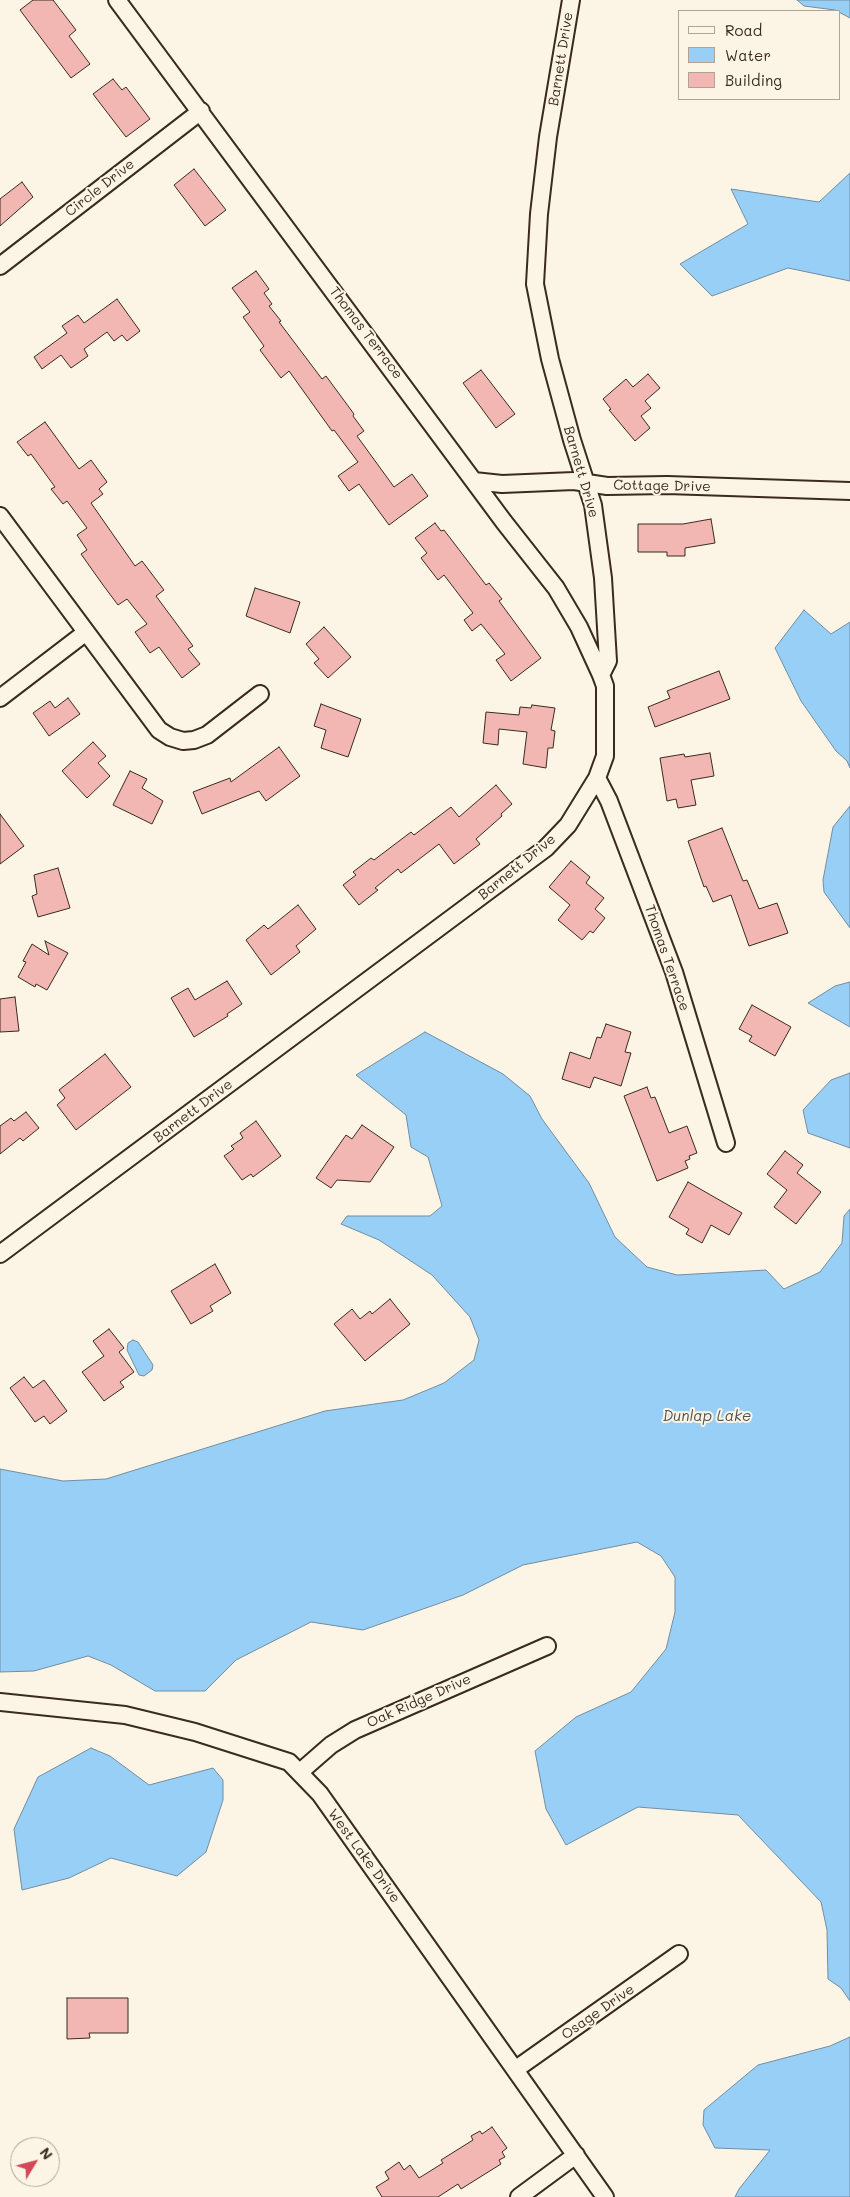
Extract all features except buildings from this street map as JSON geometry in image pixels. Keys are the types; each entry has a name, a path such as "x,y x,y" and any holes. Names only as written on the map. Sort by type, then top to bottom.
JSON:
{"street":[{"name":"Thomas Terrace","path":"117,0 474,481 556,588 579,627 601,674"},
{"name":"Barnett Drive","path":"0,1254 546,848 568,824 597,778 605,756 605,686 601,674 608,661 603,578 593,505 550,359 535,284 539,214 548,137 571,0"},
{"name":"Circle Drive","path":"0,266 201,111"},
{"name":"Cottage Drive","path":"474,481 502,484 574,481 607,486 667,485 850,491"},
{"path":"0,516 85,633 159,730 170,737 183,741 194,740 207,734 260,694"},
{"path":"0,698 85,633"},
{"name":"Thomas Terrace","path":"597,778 609,801 674,972 726,1143"},
{"name":"Oak Ridge Drive","path":"300,1772 331,1745 355,1730 547,1646"},
{"name":"West Lake Drive","path":"0,1702 125,1715 195,1732 289,1762 320,1794 605,2197"},
{"name":"Osage Drive","path":"516,2070 679,1954"},
{"path":"519,2197 576,2155"}],"water":[{"path":"797,0 850,0 850,18 840,13 840,10 804,6"},
{"path":"850,173 850,281 788,268 712,296 680,264 748,224 731,189 819,202"},
{"path":"804,610 831,634 850,622 850,768 847,761 836,751 801,701 775,648"},
{"path":"850,806 850,928 824,892 823,880 833,827"},
{"path":"850,982 850,1027 808,1003 835,986"},
{"name":"Dunlap Lake","path":"425,1032 503,1074 530,1096 542,1119 589,1183 615,1237 647,1267 677,1275 766,1270 784,1289 820,1272 842,1243 844,1216 850,1209 850,2001 841,1988 828,1979 827,1930 821,1902 738,1815 638,1807 566,1845 546,1809 535,1751 576,1717 631,1692 666,1649 675,1612 675,1577 661,1556 637,1542 523,1565 463,1595 363,1630 311,1622 236,1660 205,1691 155,1691 111,1665 88,1656 34,1671 0,1672 0,1469 63,1481 106,1479 325,1411 403,1400 444,1383 474,1360 479,1340 470,1317 432,1275 379,1240 341,1224 347,1216 430,1216 442,1206 428,1157 411,1147 406,1115 356,1075"},
{"path":"850,1073 850,1148 808,1133 803,1110 831,1080"},
{"path":"133,1340 138,1342 153,1365 152,1370 144,1376 139,1375 127,1350 128,1343"},
{"path":"91,1748 110,1756 149,1785 213,1768 223,1780 223,1800 206,1852 177,1876 111,1858 69,1878 22,1890 14,1829 38,1777"},
{"path":"850,2037 850,2197 735,2197 739,2189 770,2150 715,2148 703,2125 704,2110 758,2065 830,2046"}]}
